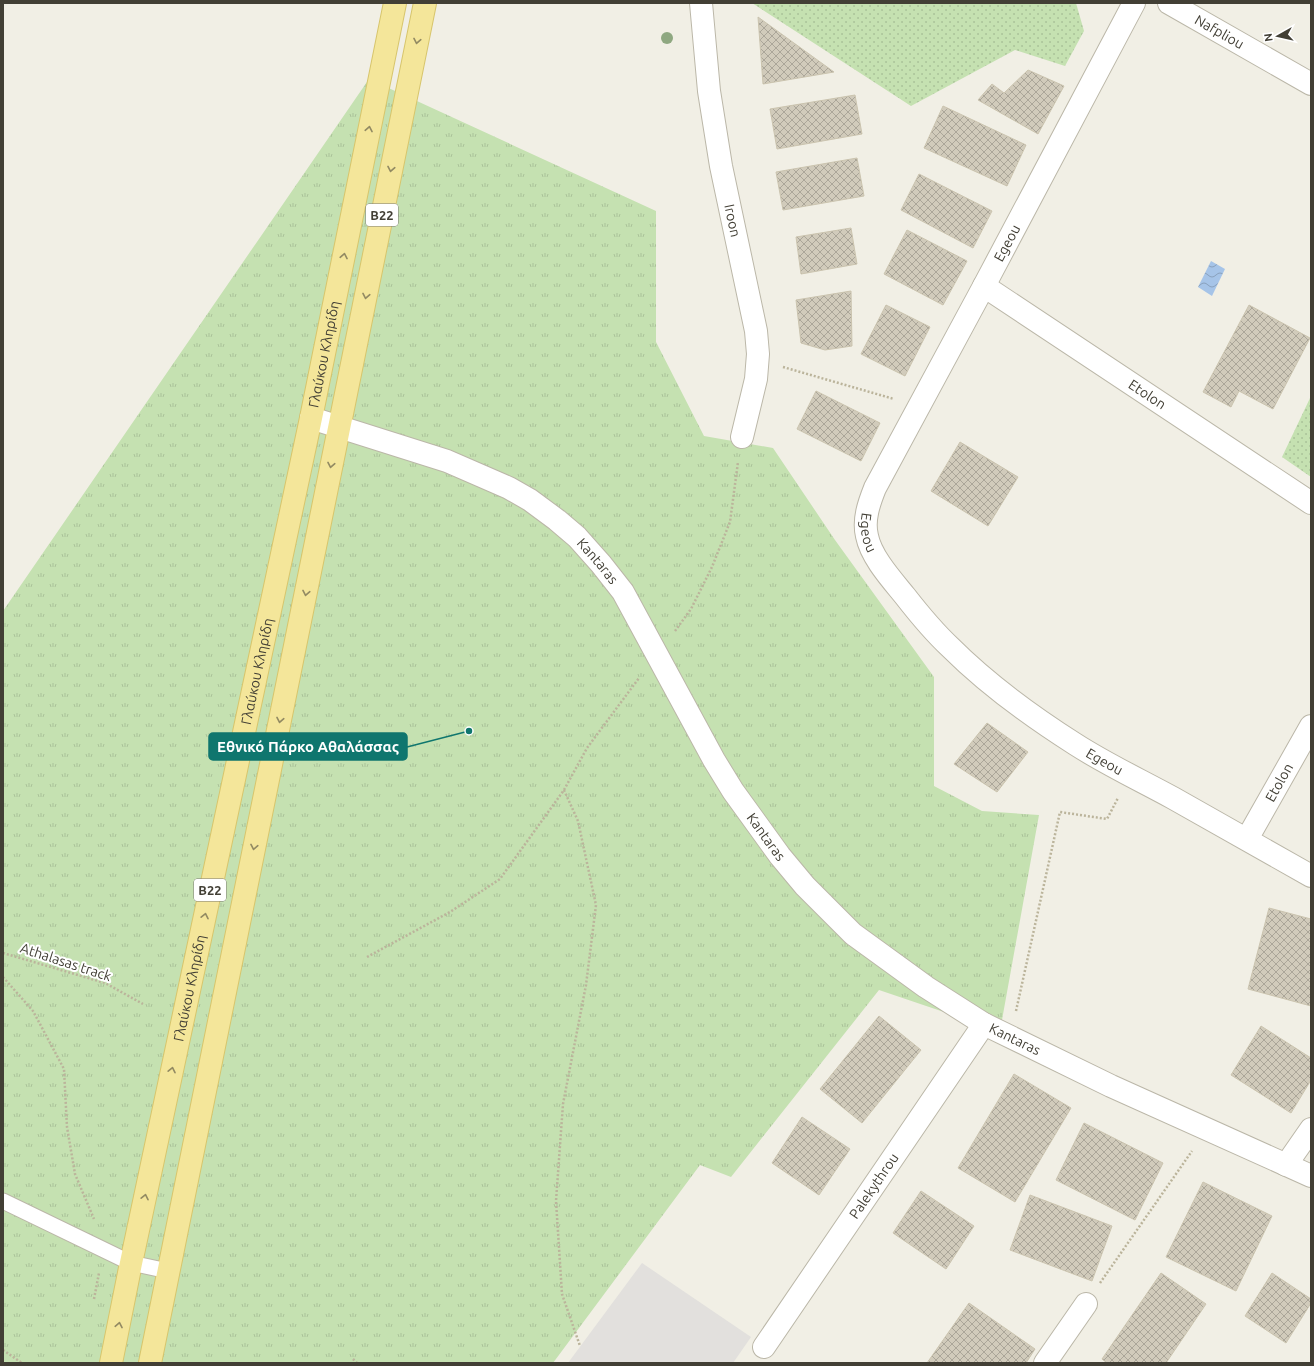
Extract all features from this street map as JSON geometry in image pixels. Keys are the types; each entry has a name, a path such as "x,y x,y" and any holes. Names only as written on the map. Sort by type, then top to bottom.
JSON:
{"main road":[{"name":"Γλαύκου Κληρίδη","path":"111,1363 311,418 395,3"},
{"name":"Γλαύκου Κληρίδη","path":"150,1363 425,3"}],"street":[{"name":"Iroon","path":"701,3 709,90 721,166 756,330 758,359 756,379 742,437"},
{"name":"Egeou","path":"1134,3 875,488 870,500 866,525 867,536 872,551 896,585 921,616 950,647 983,677 1026,710 1076,744 1311,876"},
{"name":"Nafpliou","path":"1169,3 1311,84"},
{"name":"Etolon","path":"984,286 1311,503"},
{"name":"Kantaras","path":"311,418 446,461 509,488 530,500 577,537 601,564 622,592 714,760 733,791 804,886 853,934 926,987 984,1024 1111,1086 1311,1176"},
{"name":"Etolon","path":"1247,839 1311,726"},
{"name":"Palekythrou","path":"764,1347 984,1024"},
{"path":"1286,1165 1311,1129"},
{"path":"1045,1363 1086,1304"}],"lane":[{"path":"3,1201 131,1263 168,1271"}],"path":[{"path":"758,359 919,407"},
{"path":"367,957 450,912 500,879 564,790 587,748 691,609 712,567 730,522 742,437"},
{"path":"1011,1037 1060,812 1107,819 1131,775"},
{"path":"564,790 578,821 596,905 586,985 563,1104 556,1201 562,1294 580,1346"},
{"name":"Athalasas track","path":"3,953 105,983 143,1004"},
{"path":"3,977 33,1011 64,1069 67,1127 75,1174 92,1214 103,1250"},
{"path":"1086,1304 1206,1130"},
{"path":"3,1350 22,1363"},
{"path":"353,1359 357,1363"}],"green space":[{"path":"752,3 1076,3 1084,31 1065,66 1015,50 911,106"},
{"path":"369,79 656,211 656,342 704,436 773,448 835,540 934,677 934,786 982,811 1039,815 1000,1031 879,990 731,1177 700,1165 553,1363 3,1363 3,611"},
{"path":"1311,396 1311,477 1282,457"}],"shaded area":[{"path":"642,1263 751,1337 733,1363 568,1363"}],"water":[{"path":"1211,261 1225,269 1212,296 1198,287"}],"building":[{"path":"758,17 834,72 763,84"},
{"path":"1028,70 1064,86 1038,134 978,100 992,84 1004,93"},
{"path":"855,95 862,134 777,149 770,109"},
{"path":"943,106 1026,145 1007,186 924,148"},
{"path":"857,158 864,196 783,210 776,172"},
{"path":"919,174 992,211 973,248 901,210"},
{"path":"851,228 857,264 801,274 796,237"},
{"path":"907,230 967,261 943,305 884,274"},
{"path":"851,291 852,346 825,350 801,343 796,300"},
{"path":"886,305 930,327 905,376 861,354"},
{"path":"1249,305 1310,338 1273,409 1239,391 1231,407 1203,392"},
{"path":"816,391 880,423 861,461 797,429"},
{"path":"960,442 1018,477 988,526 931,491"},
{"path":"987,723 1028,752 997,792 954,764"},
{"path":"1269,908 1311,919 1311,1006 1248,989"},
{"path":"879,1016 921,1050 862,1123 820,1089"},
{"path":"1261,1026 1311,1058 1311,1080 1291,1113 1231,1075"},
{"path":"1014,1074 1071,1108 1015,1202 958,1168"},
{"path":"802,1117 850,1149 819,1195 772,1163"},
{"path":"1084,1123 1163,1163 1135,1220 1056,1180"},
{"path":"1203,1182 1272,1216 1236,1291 1166,1257"},
{"path":"921,1191 974,1226 946,1269 893,1233"},
{"path":"1030,1195 1112,1226 1092,1281 1010,1250"},
{"path":"1161,1273 1206,1304 1166,1363 1107,1363 1102,1359"},
{"path":"1272,1273 1311,1299 1311,1303 1286,1343 1245,1316"},
{"path":"969,1303 1035,1349 1026,1363 927,1363"}],"place":[{"name":"Εθνικό Πάρκο Αθαλάσσας","path":"469,731"}]}
